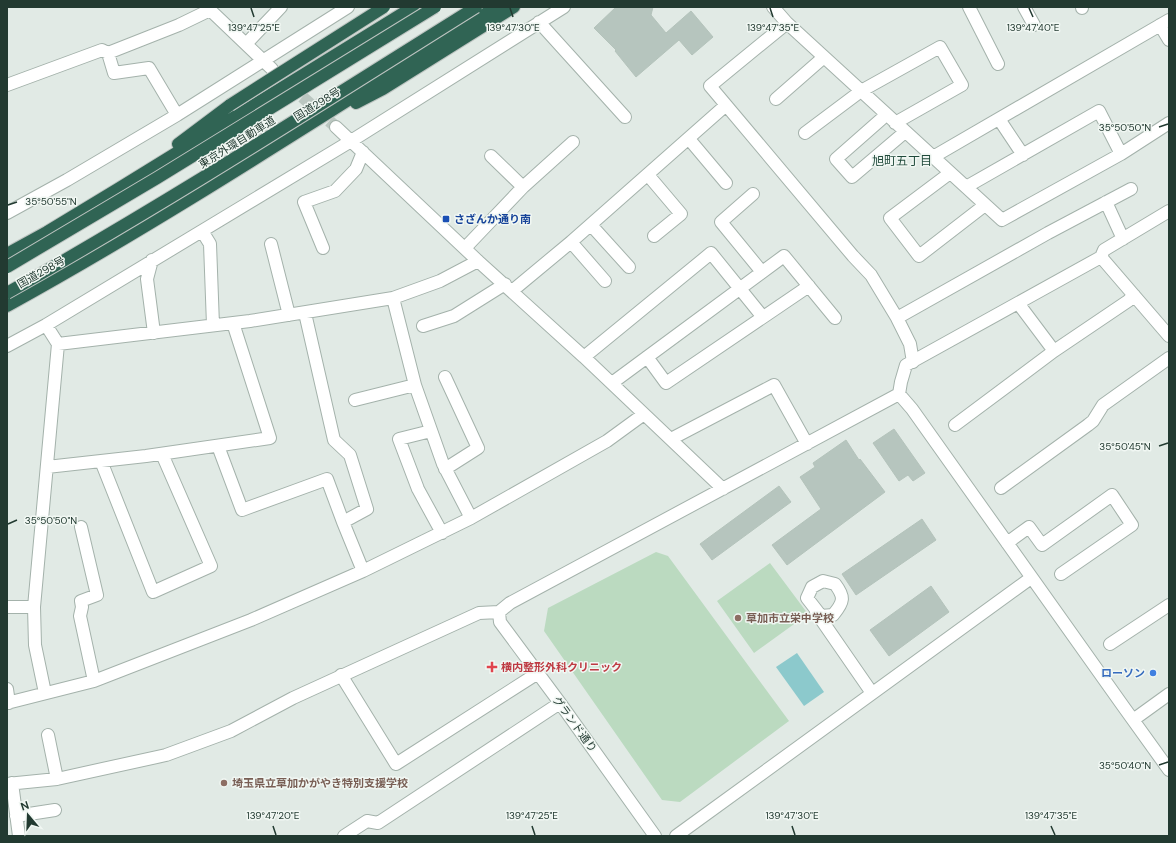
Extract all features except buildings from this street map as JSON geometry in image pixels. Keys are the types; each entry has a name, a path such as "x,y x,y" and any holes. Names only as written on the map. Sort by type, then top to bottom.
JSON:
{"highway":[{"path":"118,189 230,105 384,7"},
{"path":"7,254 47,232 118,189 413,7"},
{"name":"東京外環自動車道","path":"7,267 157,178 435,7"},
{"name":"東京外環自動車道","path":"7,293 179,192 476,7"},
{"name":"国道298号","path":"7,306 68,272 272,148 496,7"},
{"path":"272,148 383,89 514,7"},
{"path":"7,250 47,232"},
{"path":"7,312 68,272"}],"street":[{"path":"246,44 281,7"},
{"path":"7,213 67,180 178,115 348,7"},
{"path":"7,346 46,325 350,141 564,7"},
{"path":"773,7 890,119 1002,220 1121,154 1169,123"},
{"path":"968,7 998,64"},
{"path":"1024,7 1034,25"},
{"path":"108,53 179,25 208,9 272,69"},
{"path":"539,22 625,117"},
{"path":"933,158 1165,22 1169,40"},
{"path":"788,23 710,86 725,106 871,275 897,318 910,344 910,364 901,382 899,394"},
{"path":"805,133 861,91 940,47 962,85 890,119 836,159 852,177 905,132"},
{"path":"7,85 102,50 108,53 114,73 149,68 178,115"},
{"path":"776,98 824,57"},
{"path":"423,326 454,316 508,288 571,242 725,106"},
{"path":"966,188 1099,111 1121,154"},
{"path":"999,119 1022,156"},
{"path":"336,127 584,357 723,489"},
{"path":"689,139 726,183"},
{"path":"465,248 523,187 573,142"},
{"path":"323,248 304,202 335,190 356,169 363,152"},
{"path":"491,156 523,187"},
{"path":"950,173 890,218 919,256 985,205"},
{"path":"648,175 681,214 654,236"},
{"path":"897,318 1048,233 1131,189"},
{"path":"753,194 721,222 762,272"},
{"path":"1106,202 1123,239"},
{"path":"910,364 1101,257 1104,250 1169,211"},
{"path":"591,225 629,267"},
{"path":"202,231 210,244 213,325"},
{"path":"571,242 605,281"},
{"path":"271,244 289,315"},
{"path":"584,357 711,253 741,288 762,316"},
{"path":"612,384 784,256 835,318"},
{"path":"1101,257 1168,332"},
{"path":"152,260 147,279 154,333"},
{"path":"58,344 233,323 392,298 440,281 478,260"},
{"path":"647,358 666,383 762,316 809,286"},
{"path":"955,425 1054,351 1128,301 1134,295"},
{"path":"392,298 414,385 445,469 471,518"},
{"path":"1018,303 1054,351"},
{"path":"304,313 334,440 350,455 367,509 343,522"},
{"path":"47,467 162,454 270,438 233,323"},
{"path":"45,694 35,645 34,607 58,344 46,325"},
{"path":"1001,488 1088,426 1103,405 1169,358"},
{"path":"445,377 478,448 445,469"},
{"path":"355,400 414,385"},
{"path":"671,439 774,385 807,444"},
{"path":"19,836 9,784 57,779 166,755 231,731 293,698 341,675 479,613 499,612 510,603 899,394"},
{"path":"899,394 912,409 1169,770"},
{"path":"7,689 8,703 94,682 251,620 363,570 471,518 607,441 644,414"},
{"path":"431,431 399,439 418,489 442,533"},
{"path":"218,446 242,510 327,479 363,570"},
{"path":"101,461 153,592 211,566 162,454"},
{"path":"1007,543 1029,527 1042,545 1112,495 1132,525 1061,574"},
{"path":"81,527 97,595 81,601 82,607 80,616 94,682"},
{"path":"676,836 1031,578"},
{"path":"1110,644 1169,606"},
{"path":"7,607 34,607"},
{"path":"813,608 872,693"},
{"name":"グランド通り","path":"499,612 500,622 655,836"},
{"path":"341,675 396,764 538,673"},
{"path":"1133,720 1169,694"},
{"path":"344,836 367,821 378,823 560,703"},
{"path":"48,735 57,779"},
{"path":"16,816 55,810"}],"green space":[{"path":"656,552 668,556 789,721 680,802 662,800 544,631 548,608"},
{"path":"770,563 808,614 754,653 717,601"}],"water":[{"path":"797,653 824,692 804,706 776,667"}],"tunnel":[{"path":"289,85 336,127"}],"place":[{"name":"さざんか通り南","path":"446,219"},
{"name":"草加市立栄中学校","path":"738,618"},
{"name":"横内整形外科クリニック","path":"492,667"},
{"name":"ローソン","path":"1153,673"},
{"name":"埼玉県立草加かがやき特別支援学校","path":"224,783"}],"district":[{"name":"旭町五丁目","path":"902,161"}]}
